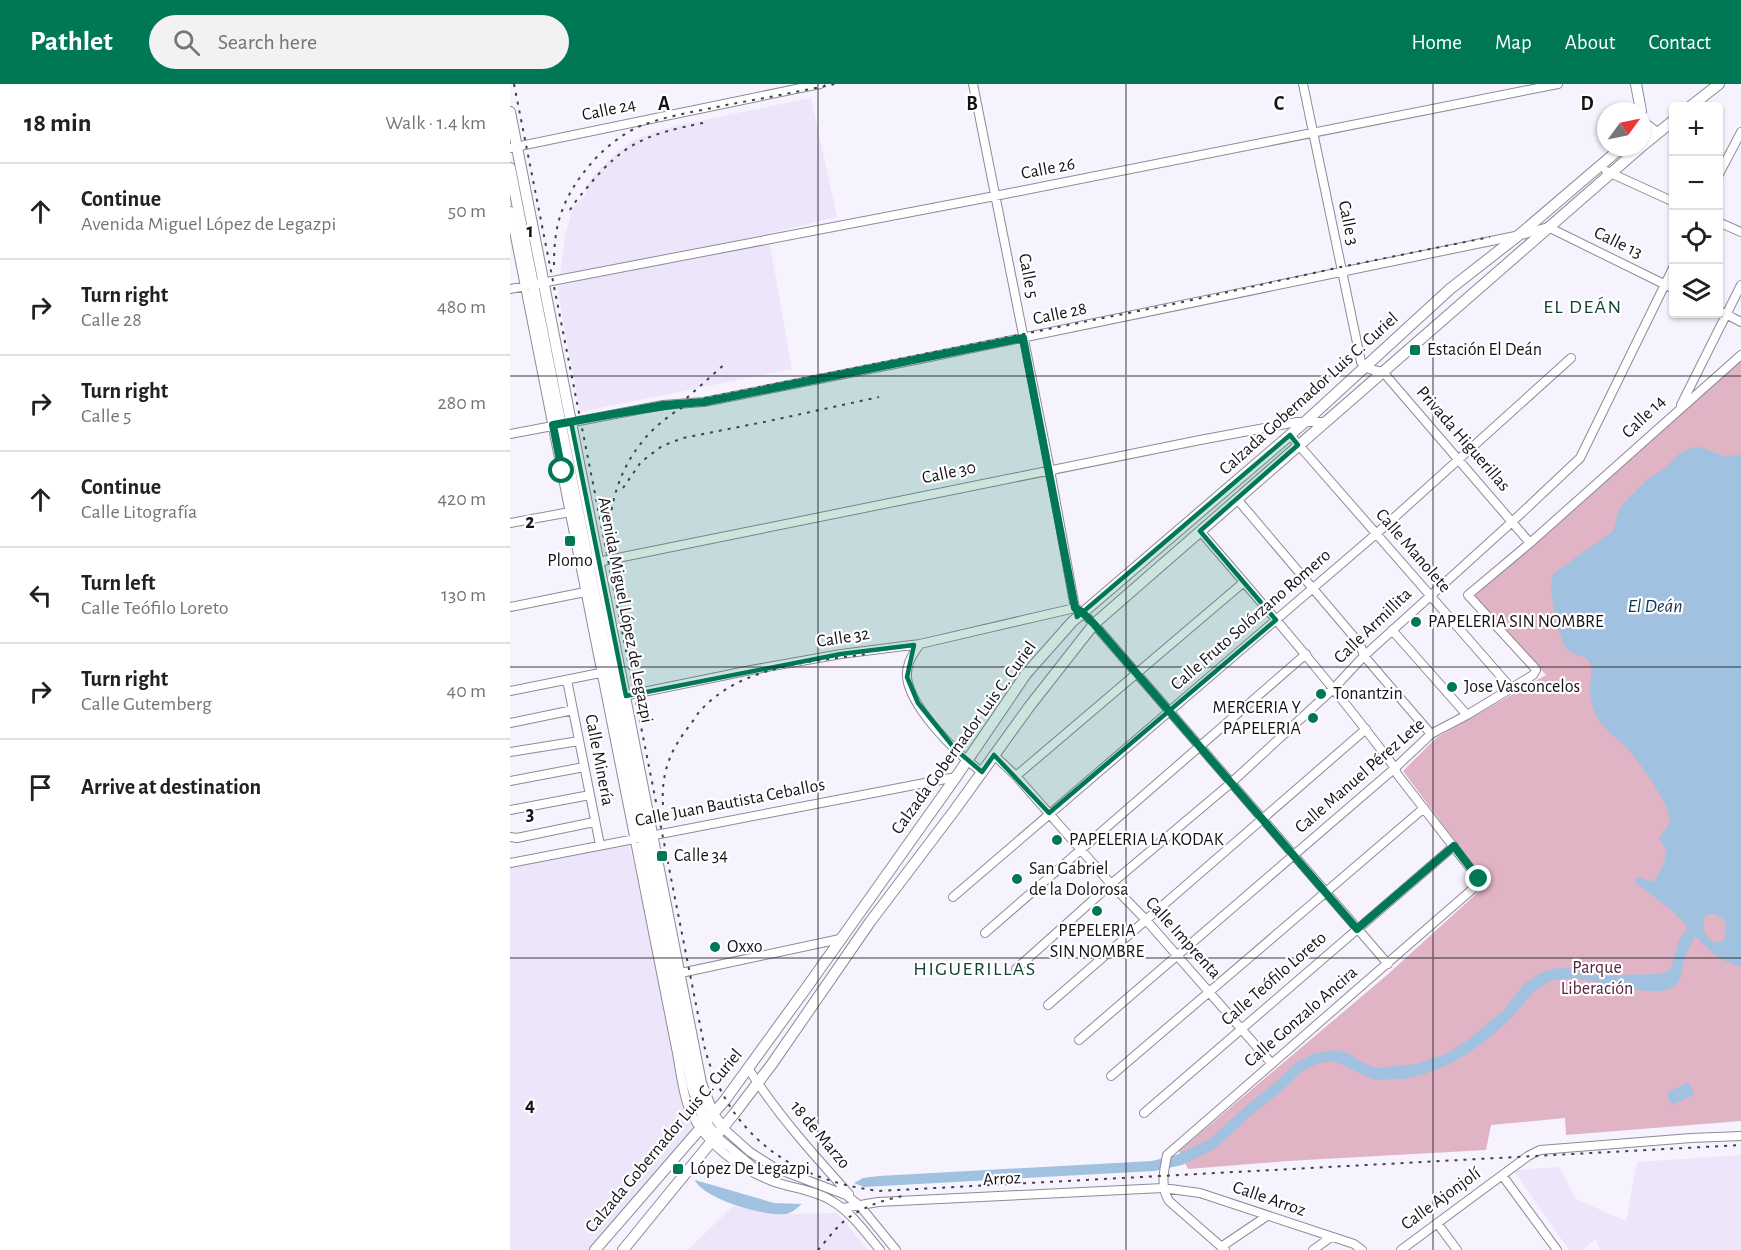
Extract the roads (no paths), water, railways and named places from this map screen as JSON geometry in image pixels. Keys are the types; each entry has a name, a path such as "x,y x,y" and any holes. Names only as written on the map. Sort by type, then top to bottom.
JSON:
{"main road":[{"path":"1636,84 1639,102"},
{"path":"1695,102 1719,84"},
{"name":"Avenida Miguel López de Legazpi","path":"510,112 513,147 534,284"},
{"name":"Calzada Gobernador Luis C. Curiel","path":"1651,139 1669,124"},
{"path":"1651,129 1657,133"},
{"name":"Calzada Gobernador Luis C. Curiel","path":"595,1250 706,1121 748,1068 956,777 1026,674 1079,610 1290,435 1450,290 1611,156"},
{"name":"Calzada Gobernador Luis C. Curiel","path":"623,1250 757,1083 870,922 1029,707 1094,624 1479,290 1548,226 1631,156"},
{"name":"Avenida Miguel López de Legazpi","path":"510,168 671,975 701,1083 706,1121"},
{"path":"706,1121 717,1135"}],"street":[{"name":"Calle 24","path":"513,147 820,84"},
{"name":"Calle 5","path":"973,84 1079,610"},
{"name":"Calle 3","path":"1303,84 1359,359 1365,366"},
{"name":"Calle 26","path":"510,289 995,196 1558,84"},
{"path":"1723,168 1741,132"},
{"path":"1597,168 1669,200"},
{"name":"Avenida Miguel López de Legazpi","path":"510,211 534,284"},
{"path":"1723,224 1741,232"},
{"name":"Calle 28","path":"510,434 663,405 704,402 1519,235 1548,226"},
{"name":"Calle 13","path":"1548,226 1669,286"},
{"name":"Calle Armillita","path":"1016,969 1111,884 1230,783 1334,688 1392,630 1580,458 1669,275"},
{"name":"Calle 14","path":"1536,670 1468,595 1678,411 1741,285"},
{"path":"1723,312 1741,321"},
{"path":"1678,411 1741,355"},
{"name":"Calle Fruto Solórzano Romero","path":"953,897 1376,534 1571,358"},
{"path":"1365,366 1383,372"},
{"name":"Privada Higuerillas","path":"1383,372 1530,543"},
{"name":"Calle 30","path":"589,563 1200,440 1305,422 1326,422"},
{"name":"Avenida Miguel López de Legazpi","path":"562,424 570,512 589,563 585,592 610,671"},
{"name":"Calle Manolete","path":"1290,435 1510,688"},
{"path":"1237,499 1360,644 1364,656 1431,734"},
{"path":"510,523 570,512"},
{"path":"1200,531 1334,688 1395,768 1397,774 1454,846"},
{"path":"1016,776 1244,582"},
{"path":"510,607 585,592"},
{"path":"1079,610 1094,624 1388,964"},
{"name":"Calle 32","path":"616,698 841,654 920,644 1079,610"},
{"path":"1392,630 1467,715"},
{"path":"920,644 908,665 908,682 912,693 943,737 967,761 982,772"},
{"path":"985,933 1306,654"},
{"name":"Calle Manuel Pérez Lete","path":"1079,1040 1395,768 1431,734 1533,675 1536,670"},
{"path":"510,691 610,671"},
{"name":"Calle Minería","path":"567,680 600,845"},
{"path":"510,723 573,710"},
{"path":"1048,1005 1366,729"},
{"path":"510,752 579,741"},
{"name":"Calle Imprenta","path":"994,755 1016,776 1111,884 1146,920 1272,1064"},
{"path":"510,780 584,766"},
{"name":"Calle Juan Bautista Ceballos","path":"510,863 956,777"},
{"path":"510,810 590,795"},
{"path":"1111,1076 1424,808"},
{"path":"510,837 517,838 594,822"},
{"name":"Calle Gonzalo Ancira","path":"1163,1188 1167,1155 1476,886 1479,882 1477,876 1454,846"},
{"name":"Calle Teófilo Loreto","path":"1144,1113 1454,846"},
{"path":"671,975 840,939"},
{"name":"Avenida Miguel López de Legazpi","path":"671,975 676,1053 690,1110 706,1121"},
{"name":"18 de Marzo","path":"748,1068 790,1128 896,1250"},
{"path":"706,1121 734,1153 772,1180 822,1196 843,1208 880,1250"},
{"path":"717,1135 775,1168 838,1191 860,1206"},
{"name":"Calle Ajonjolí","path":"1401,1250 1533,1152 1691,1138 1741,1136"},
{"path":"1502,1176 1557,1250"},
{"path":"1163,1188 1169,1202 1223,1249 1267,1216"},
{"name":"Arroz","path":"843,1208 890,1202 1163,1188"},
{"name":"Calle Arroz","path":"1163,1188 1200,1193 1354,1244 1362,1250"},
{"path":"1437,1223 1457,1250"},
{"path":"1313,1250 1331,1237"}],"water":[{"name":"El Deán","path":"1700,447 1724,456 1741,455 1741,966 1716,955 1695,936 1685,958 1678,983 1668,990 1637,990 1579,979 1549,982 1532,994 1489,1038 1455,1061 1430,1072 1407,1078 1376,1080 1334,1061 1319,1063 1302,1071 1216,1148 1182,1165 1154,1171 864,1187 854,1183 863,1178 879,1176 1152,1161 1176,1155 1210,1139 1294,1064 1312,1054 1333,1050 1348,1053 1376,1068 1416,1064 1446,1054 1468,1040 1504,1010 1524,984 1540,973 1558,968 1617,975 1659,974 1671,968 1679,940 1688,928 1670,909 1635,882 1635,879 1640,877 1653,882 1660,872 1666,851 1659,838 1669,823 1669,815 1646,773 1627,748 1606,729 1596,715 1590,695 1592,671 1589,661 1566,648 1554,610 1551,587 1554,573 1612,532 1621,506 1648,479 1665,468 1680,453","holes":["1716,915 1723,920 1726,927 1724,940 1718,943 1707,936 1703,925 1705,916"]},
{"path":"1689,1082 1694,1095 1672,1105 1666,1093"},
{"path":"695,1180 774,1203 802,1204 786,1214 764,1213 722,1200 700,1187"}],"railway":[{"path":"514,84 704,1045 714,1076 728,1103 746,1127 766,1147 790,1163 817,1176 879,1191 1741,1145"},
{"path":"554,265 558,225 571,192 600,154 625,134 638,127 672,116 835,84"},
{"path":"570,210 603,169 627,149 653,136 703,123"},
{"path":"609,537 615,493 633,454 661,422 679,409 700,399 1183,302 1490,237"},
{"path":"680,404 727,362"},
{"path":"623,488 641,462 662,446 683,438 879,397"},
{"path":"663,805 665,772 672,753 698,713 718,695 736,683 778,668 867,654"},
{"path":"818,1250 836,1228 850,1217 872,1205 903,1196"}],"place":[{"name":"Estación El Deán","path":"1415,350"},
{"name":"Plomo","path":"570,541"},
{"name":"PAPELERIA SIN NOMBRE","path":"1416,622"},
{"name":"Jose Vasconcelos","path":"1452,687"},
{"name":"Tonantzin","path":"1321,694"},
{"name":"MERCERIA Y PAPELERIA","path":"1313,718"},
{"name":"PAPELERIA LA KODAK","path":"1057,840"},
{"name":"Calle 34","path":"662,856"},
{"name":"San Gabriel de la Dolorosa","path":"1017,879"},
{"name":"PEPELERIA SIN NOMBRE","path":"1097,911"},
{"name":"Oxxo","path":"715,947"},
{"name":"López De Legazpi","path":"678,1169"}],"district":[{"name":"EL DEÁN","path":"1583,307"},
{"name":"HIGUERILLAS","path":"975,969"}],"park label":[{"name":"Parque Liberación","path":"1597,978"}]}
